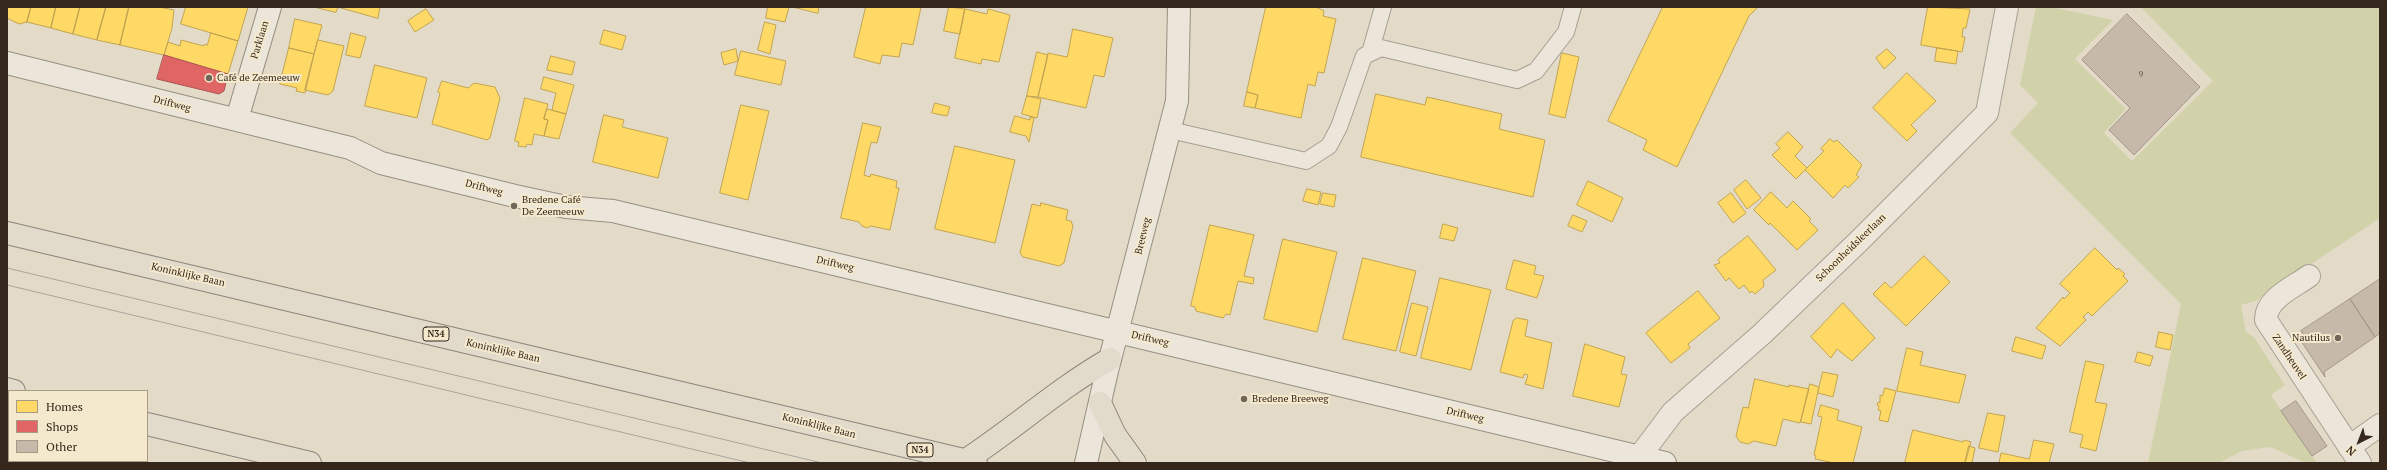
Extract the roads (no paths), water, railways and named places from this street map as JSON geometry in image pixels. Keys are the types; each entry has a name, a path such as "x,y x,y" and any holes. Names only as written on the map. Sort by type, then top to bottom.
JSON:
{"main road":[{"name":"Koninklijke Baan","path":"7,233 971,462"},
{"path":"971,462 999,438 1075,379 1110,359"},
{"path":"1100,403 1115,435 1135,463"},
{"path":"148,424 310,463"}],"street":[{"name":"Parklaan","path":"237,119 270,7"},
{"name":"Breeweg","path":"1086,463 1110,359 1177,101 1179,7"},
{"name":"Schoonheidsleerlaan","path":"1639,457 1673,412 1773,323 1858,242 1987,113 2006,7"},
{"name":"Driftweg","path":"7,64 237,119 350,148 381,163 515,196 566,207 613,211 1665,463"},
{"name":"Zandheuvel","path":"2309,276 2270,305 2266,312 2266,320 2354,455 2380,425"}],"lane":[{"path":"1370,53 1383,7"},
{"path":"1170,130 1306,160 1329,146 1339,127 1364,56 1381,48 1517,80 1536,71 1566,32 1573,7"}],"tram line":[{"path":"7,268 822,463"},
{"path":"7,285 750,463"}],"place":[{"name":"Café de Zeemeeuw","path":"209,78"},
{"name":"Bredene Café De Zeemeeuw","path":"514,206"},
{"name":"Nautilus","path":"2338,338"},
{"name":"Bredene Breeweg","path":"1244,399"}]}
